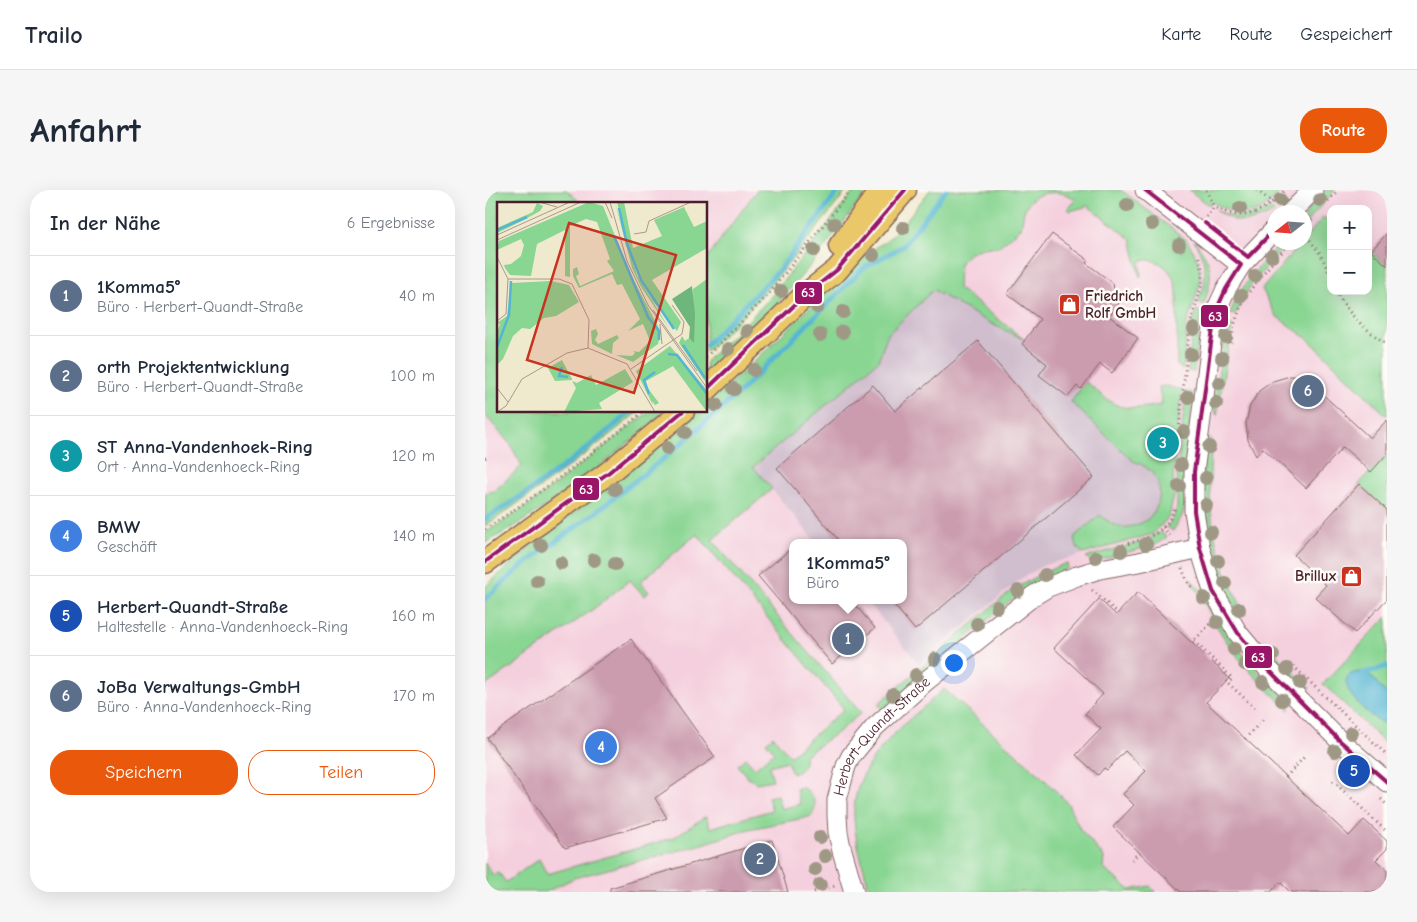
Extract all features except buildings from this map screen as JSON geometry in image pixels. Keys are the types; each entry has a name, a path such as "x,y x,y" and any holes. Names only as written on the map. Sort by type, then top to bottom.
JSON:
{"main road":[{"path":"804,296 881,190"},
{"path":"707,389 804,296 837,270 905,190"},
{"path":"485,562 608,473 682,412"}],"street":[{"path":"1145,190 1199,225"},
{"path":"1161,190 1199,225 1244,261"},
{"path":"1291,205 1313,190"},
{"path":"1267,238 1244,261 1225,289 1215,313 1193,472 1194,511 1200,548 1213,590 1239,633 1268,669 1339,740 1387,782"},
{"name":"Herbert-Quandt-Straße","path":"854,892 838,832 837,800 846,766 851,756 875,727 919,688 1033,596 1048,587 1100,569 1200,548"}],"path":[{"path":"707,356 768,295 851,190"},
{"path":"1206,190 1214,207 1226,213 1237,215 1256,213 1285,190"},
{"path":"1257,190 1276,205"},
{"path":"1176,460 1190,324 1202,285 1203,272 1200,259 1189,239 1214,207"},
{"path":"1312,242 1327,268"},
{"path":"1231,344 1236,320 1250,291 1260,276 1284,250"},
{"path":"1339,295 1355,319 1373,335 1387,344"},
{"path":"485,529 577,466 643,412"},
{"path":"485,458 489,455"},
{"path":"1115,547 1144,540 1163,527 1171,518 1175,502"},
{"path":"1163,527 1170,534"},
{"path":"1077,576 1118,614"},
{"path":"1211,623 1193,642 1232,678 1228,683 1256,709"},
{"path":"1290,663 1387,756"},
{"path":"1245,738 1265,717"},
{"path":"1286,777 1306,756"},
{"path":"1333,781 1387,832"},
{"path":"1132,860 1139,852"}],"shaded area":[{"path":"485,190 757,190 707,258 707,202 497,202 497,412 499,412 522,466 485,504"},
{"path":"930,190 1387,190 1387,892 485,892 485,587 551,528 582,507 675,433 698,412 707,412 707,404 899,229"},
{"path":"933,290 988,322 1025,340 1022,344 1081,389 1071,402 1133,461 1145,466 1154,475 1159,485 1160,495 1157,507 1151,517 1143,523 1122,528 1114,525 1127,542 1044,565 1022,578 919,664 869,604 907,604 907,539 814,539 753,467 878,361 888,334"}],"green space":[{"path":"485,190 567,190 580,202 497,202 497,412 638,412 525,499 485,526 485,493 494,491 522,466 510,444 485,415"},
{"path":"757,190 847,190 762,294 707,351 707,258"},
{"path":"855,190 868,190 812,264 741,345 707,374 707,360 770,298"},
{"path":"930,190 1121,190 1187,240 1198,260 1200,284 1187,324 1183,370 1177,365 1176,285 1166,268 1154,261 1140,261 1140,277 1131,239 1088,206 1070,211 1068,209 1076,200 1066,194 1046,193 1035,197 1026,207 1021,228 998,247 987,247 969,254 961,262 959,268 958,288 1025,340 988,322 933,290 888,334 878,361 753,467 772,489 712,540 861,713 804,756 804,763 800,770 792,774 787,761 769,766 773,780 756,783 748,778 737,765 746,758 755,768 774,752 766,742 773,736 790,756 844,709 697,534 640,582 649,592 644,596 630,580 592,610 485,686 485,587 551,528 582,507 675,433 698,412 707,412 707,404 755,361 855,263 899,229"},
{"path":"1189,190 1282,190 1261,209 1254,212 1240,213 1225,209 1212,202 1209,205"},
{"path":"1326,190 1335,190 1312,216 1312,206"},
{"path":"1267,209 1267,215 1245,222 1231,219 1216,210 1237,216 1256,214"},
{"path":"1323,217 1327,220 1327,295 1372,295 1372,253 1387,266 1387,416 1308,339 1276,316 1262,289 1295,250 1312,250 1312,230"},
{"path":"1194,240 1201,248 1210,270 1209,286 1204,304 1198,302 1204,286 1203,259"},
{"path":"1274,250 1282,250 1250,286 1235,315 1230,314 1239,294"},
{"path":"1196,310 1201,312 1194,372 1188,371"},
{"path":"1227,322 1232,325 1217,415 1213,406"},
{"path":"1086,382 1111,402 1129,408 1162,405 1159,387 1166,386 1182,390 1173,475 1174,496 1169,517 1153,534 1083,554 1075,544 1075,536 1100,515 1112,524 1120,527 1137,525 1146,521 1151,516 1158,504 1159,497 1158,483 1153,473 1133,461 1071,402"},
{"path":"1186,391 1193,393 1184,476 1185,505 1182,516 1173,531 1167,527 1173,519 1177,507 1177,474"},
{"path":"649,412 664,412 623,447 556,499 485,543 485,533 529,505"},
{"path":"1212,439 1210,486 1214,530 1225,571 1246,614 1239,615 1228,593 1212,551 1207,530 1203,487 1204,464 1207,440"},
{"path":"1387,454 1387,510 1359,484"},
{"path":"1161,532 1167,537 1151,546 1092,562 1086,557 1145,541"},
{"path":"1067,563 1068,568 1038,583 1010,601 882,709 878,704 1006,595 1051,569"},
{"path":"1190,579 1205,594 1230,637 1244,655 1262,676 1289,701 1289,710 1255,676 1232,649"},
{"path":"1387,617 1387,745 1323,684"},
{"path":"1268,644 1273,652 1310,688 1301,689 1269,654"},
{"path":"944,689 1040,775 1067,802 1080,829 1104,857 1103,868 1130,890 1150,886 1156,892 870,892 858,845 854,817 856,797 862,778 884,744"},
{"path":"801,787 809,792 814,800 815,810 809,817 749,829 703,844 574,878 546,892 485,892 485,863 493,875 498,872 506,882 539,859 547,874 673,838 706,816 710,828 772,810 768,797 777,795 781,809 800,804 796,789"}],"water":[{"path":"1359,672 1369,674 1387,694 1387,724 1379,721 1361,707 1348,689 1346,681 1349,675"}],"waterway":[{"path":"707,344 780,269 839,190"},
{"path":"485,599 522,566 596,512 668,455 741,391 863,268 903,246 946,190"},
{"path":"485,519 561,468 630,412"},
{"path":"1363,673 1387,666"}],"transit line":[{"name":"63","path":"707,389 804,296 837,270 905,190"},
{"name":"63","path":"1145,190 1241,265 1226,289 1215,313 1194,472 1194,511 1200,548 1213,591 1238,633 1268,669 1339,740 1387,782"},
{"name":"63","path":"1205,223 1248,257 1267,237"},
{"name":"63","path":"485,562 608,473 682,412"}],"place":[{"name":"Friedrich Rolf GmbH","path":"1069,305"},
{"name":"JoBa Verwaltungs-GmbH","path":"1308,391"},
{"name":"ST Anna-Vandenhoek-Ring","path":"1163,443"},
{"name":"Brillux","path":"1352,576"},
{"name":"1Komma5°","path":"848,639"},
{"name":"BMW","path":"601,747"},
{"name":"Herbert-Quandt-Straße","path":"1354,771"},
{"name":"orth Projektentwicklung","path":"760,859"}]}
